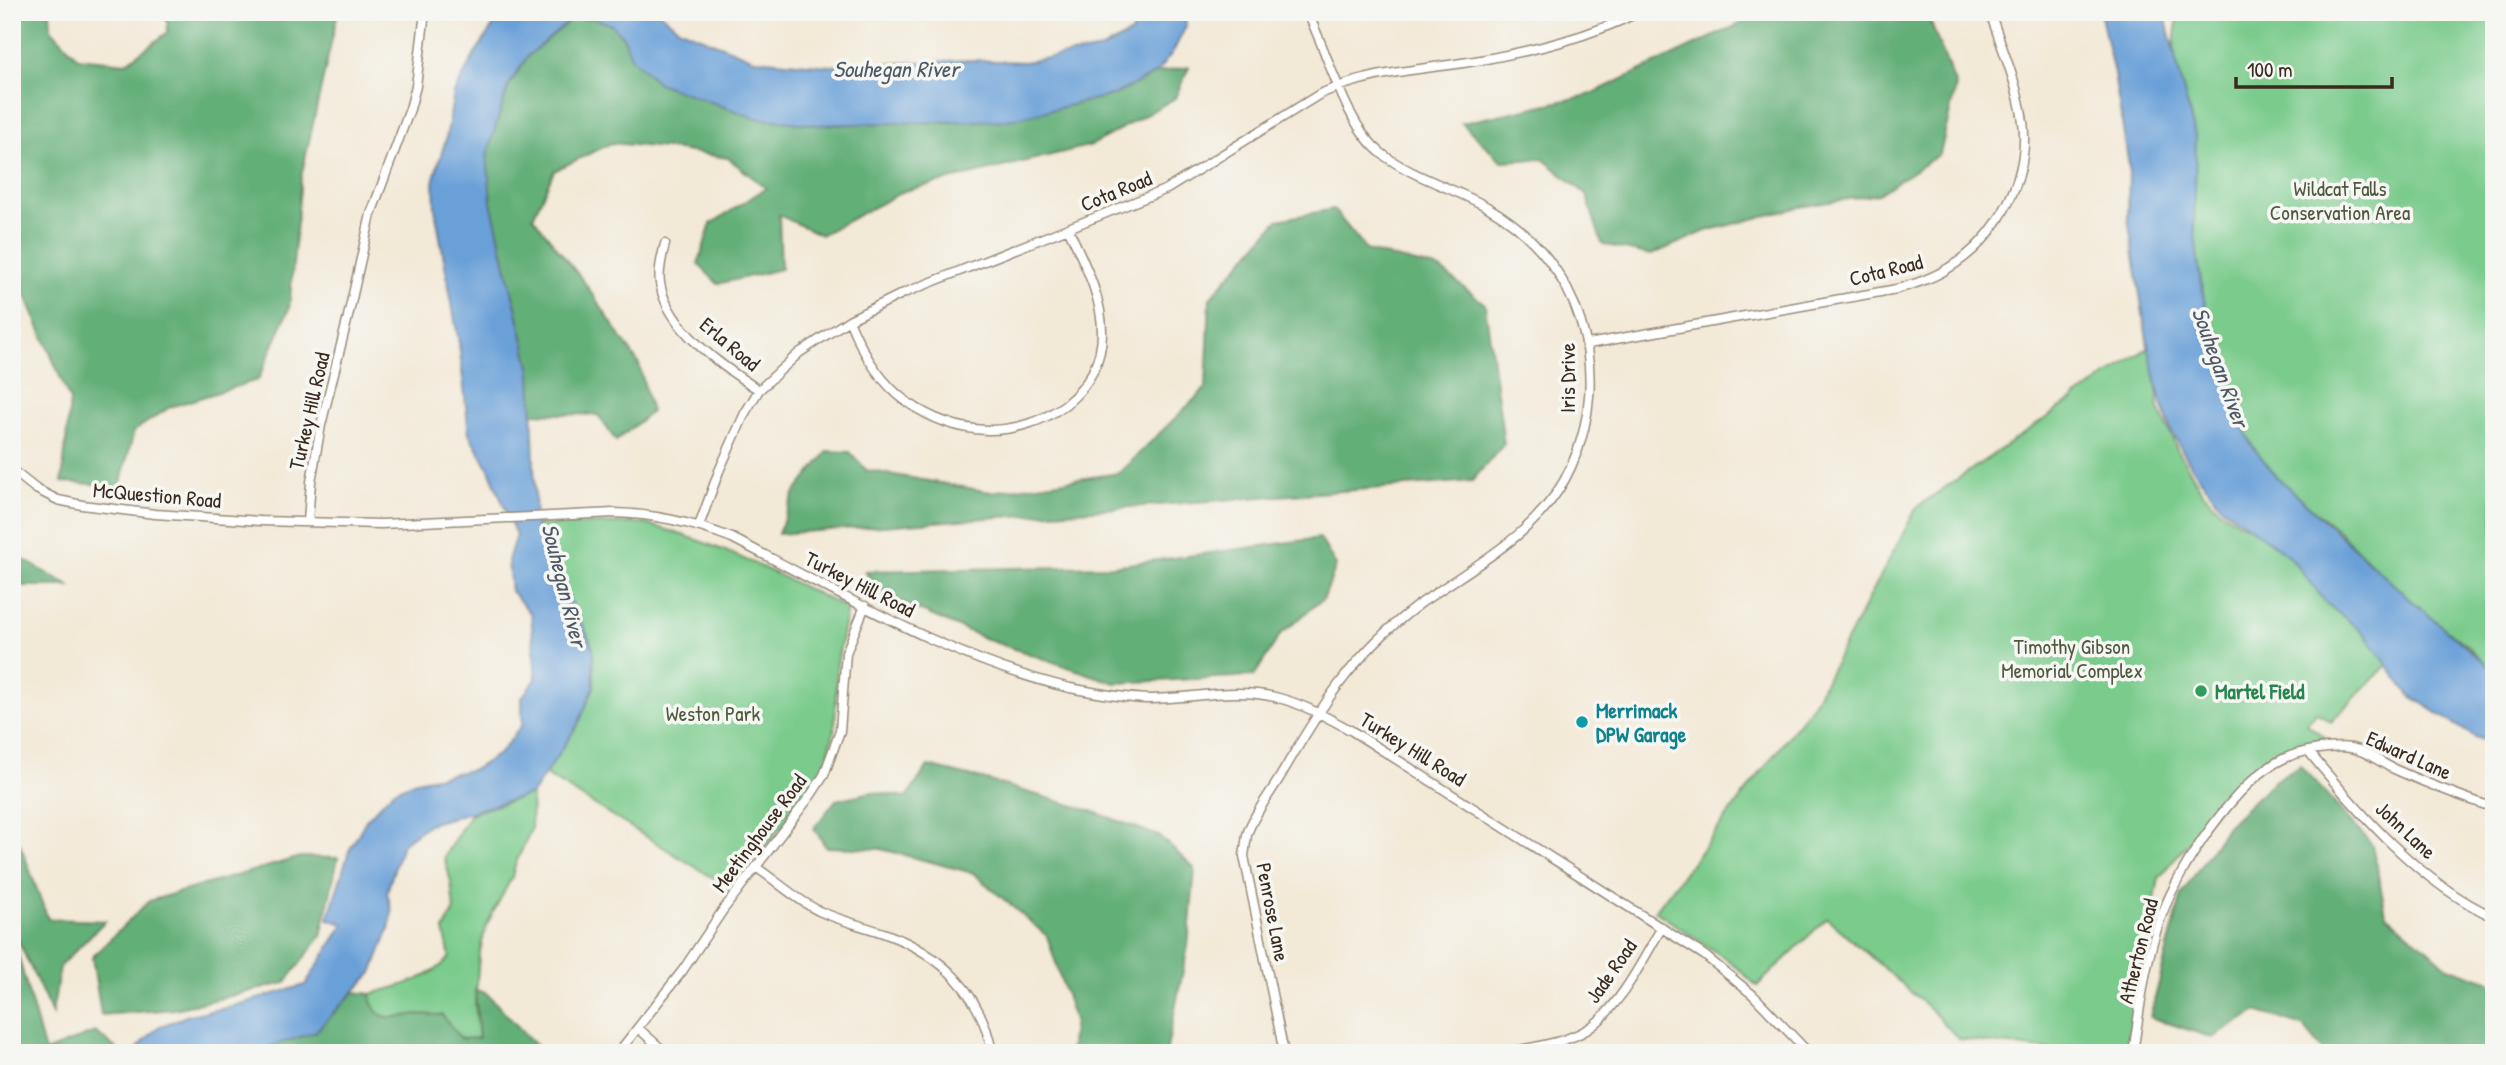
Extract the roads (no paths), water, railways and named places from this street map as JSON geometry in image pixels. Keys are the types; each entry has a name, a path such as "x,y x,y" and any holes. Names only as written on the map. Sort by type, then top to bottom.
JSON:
{"street":[{"name":"Turkey Hill Road","path":"425,12 416,86 371,214 321,425 311,482 308,521 381,524 639,514 699,526 732,538 938,642 991,664 1068,687 1114,696 1150,699 1245,693 1273,697 1318,711 1662,927 1726,972 1753,995 1809,1053"},
{"name":"Iris Drive","path":"1307,12 1338,86 1362,132 1380,152 1402,166 1491,209 1530,238 1546,256 1571,296 1588,344 1589,398 1585,423 1570,470 1558,491 1518,536 1416,607 1368,647 1318,711"},
{"name":"Cota Road","path":"699,526 734,437 759,390 799,353 849,320 904,293 1167,189 1338,86 1368,76 1481,60 1539,48 1599,30 1639,12"},
{"name":"Cota Road","path":"1588,344 1897,289 1933,277 1961,260 1987,235 2007,205 2023,154 2023,117 1990,12"},
{"path":"849,320 866,358 880,377 906,401 939,419 963,427 987,430 1012,428 1034,422 1058,411 1078,396 1092,376 1100,354 1102,329 1098,305 1069,230"},
{"name":"Erla Road","path":"665,244 660,281 664,296 676,318 709,355 759,390"},
{"name":"McQuestion Road","path":"12,470 36,489 58,500 82,505 169,515 308,521"},
{"name":"Meetinghouse Road","path":"618,1053 683,970 723,910 811,795 830,764 840,731 846,653 864,606"},
{"name":"Penrose Lane","path":"1284,1053 1244,856 1248,832 1318,711"},
{"name":"Edward Lane","path":"2309,752 2335,748 2362,751 2433,786 2494,807"},
{"name":"John Lane","path":"2309,752 2364,816 2406,856 2455,896 2494,917"},
{"name":"Atherton Road","path":"2133,1053 2148,967 2160,919 2184,868 2213,826 2253,781 2271,765 2284,758 2309,752"},
{"path":"757,868 817,910 892,936 934,957 959,981 969,995 985,1025 992,1053"},
{"name":"Jade Road","path":"1504,1053 1565,1039 1588,1029 1606,1013 1662,927"},
{"path":"638,1028 666,1053"}],"water":[{"name":"Souhegan River","path":"502,12 659,12 678,28 754,59 830,66 971,60 1024,62 1102,49 1131,33 1140,21 1141,12 1185,12 1186,26 1173,52 1156,73 1116,94 1009,120 819,125 755,118 658,83 631,57 624,38 612,25 594,18 572,19 528,56 508,86 487,155 491,202 531,371 536,525 556,574 593,648 594,687 579,723 532,794 429,824 402,844 387,892 392,912 389,929 372,973 315,1032 254,1052 133,1053 158,1027 189,1015 226,1008 305,985 344,924 328,919 349,851 366,820 393,791 416,781 475,769 500,753 522,725 522,697 536,679 531,614 511,591 508,560 516,535 488,467 469,434 459,343 435,209 434,178 446,139 454,93"},
{"path":"2100,12 2164,12 2196,139 2194,226 2212,342 2231,398 2251,444 2276,476 2402,592 2494,671 2494,744 2475,737 2409,695 2365,634 2327,604 2290,557 2221,506 2192,467 2171,431 2148,346 2128,218 2129,166 2114,74"}],"place":[{"name":"Martel Field","path":"2201,691"},
{"name":"Merrimack DPW Garage","path":"1582,722"}],"park label":[{"name":"Wildcat Falls Conservation Area","path":"2340,200"},
{"name":"Timothy Gibson Memorial Complex","path":"2072,658"},
{"name":"Weston Park","path":"713,713"}]}
